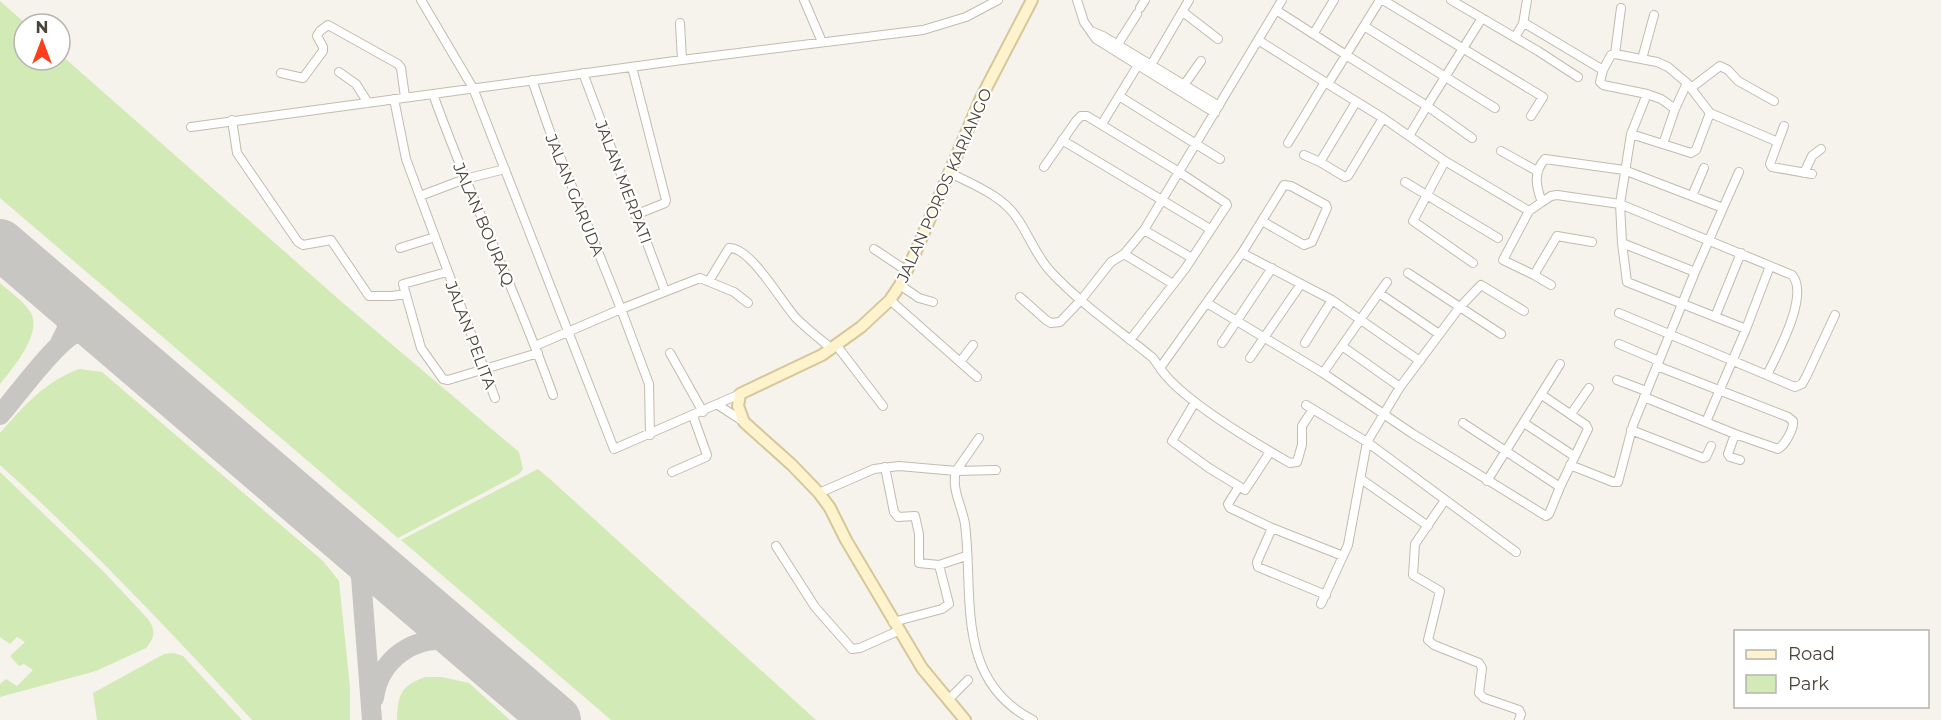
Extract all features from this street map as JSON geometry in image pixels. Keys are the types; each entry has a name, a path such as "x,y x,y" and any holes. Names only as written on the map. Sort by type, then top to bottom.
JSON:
{"main road":[{"name":"JALAN POROS KARIANGO","path":"740,394 835,347 890,300 907,271 981,98 1032,0"},
{"path":"740,394 738,406 744,422 819,493 830,508 846,540 922,668 965,720"}],"street":[{"path":"421,0 473,88 614,449 693,417 740,394"},
{"path":"804,0 822,42"},
{"path":"191,127 632,66 923,30 966,17 998,0"},
{"path":"1077,0 1083,22 1096,39 1217,109"},
{"path":"1118,44 1145,0"},
{"path":"1151,65 1189,0"},
{"path":"1020,297 1041,317 1051,323 1056,323 1062,320 1081,300 1111,262 1124,254 1144,230 1282,0"},
{"path":"1314,33 1334,0"},
{"path":"1288,143 1381,0 1544,97 1531,116"},
{"path":"1451,0 1578,77"},
{"path":"1515,37 1523,24 1527,0"},
{"path":"1615,54 1621,8"},
{"path":"1276,10 1427,106 1472,138"},
{"path":"1183,12 1218,39"},
{"path":"1642,59 1654,15"},
{"path":"1409,136 1482,18"},
{"path":"680,23 682,60"},
{"path":"1523,24 1603,70"},
{"path":"281,73 303,78 323,51 317,36 328,25 398,64 405,97"},
{"path":"1364,26 1495,108"},
{"path":"1091,31 1118,44 1217,109"},
{"path":"1258,40 1383,118 1445,161 1529,211"},
{"path":"1675,109 1661,99 1647,94 1603,85 1600,82 1603,70 1611,55 1642,59 1668,67 1689,86 1710,113 1778,142"},
{"path":"1184,86 1201,61"},
{"path":"1102,124 1138,65"},
{"path":"632,66 666,200 665,203 635,215"},
{"path":"1663,144 1675,109 1689,86 1720,66 1725,67 1738,81 1774,101"},
{"path":"339,72 356,84 368,103"},
{"name":"JALAN MERPATI","path":"583,73 665,291"},
{"name":"JALAN GARUDA","path":"532,80 648,384 650,435"},
{"name":"JALAN BOURAQ","path":"433,94 465,179 537,349 554,395"},
{"path":"1647,94 1631,134 1620,204 1627,282 1746,329"},
{"path":"1119,96 1220,159"},
{"name":"JALAN PELITA","path":"394,99 405,159 495,398"},
{"path":"1320,162 1356,102"},
{"path":"1631,134 1693,153 1710,113"},
{"path":"1044,168 1081,116 1087,116 1226,203 1227,205 1192,258 1130,340"},
{"path":"1304,155 1345,177 1348,176 1383,118"},
{"path":"232,120 237,153 298,242 303,245 330,240 369,296 406,294"},
{"path":"1784,126 1770,164 1772,167 1808,174 1812,156 1821,149"},
{"path":"1062,140 1210,229"},
{"path":"1501,151 1537,171"},
{"path":"1542,202 1537,171 1542,161 1549,158 1624,170 1723,208"},
{"path":"1445,161 1413,219 1414,223 1473,262"},
{"path":"1692,196 1704,168"},
{"path":"420,196 465,179 505,169"},
{"path":"948,172 1004,202 1019,220 1038,256 1050,272 1153,358 1164,375 1195,402 1290,463 1295,463 1302,446 1302,426 1310,407 1367,442 1516,552"},
{"path":"1570,465 1617,482 1631,430 1645,394 1738,172"},
{"path":"1405,182 1427,193 1498,238"},
{"path":"1160,368 1242,253 1262,221 1285,185 1326,205 1327,208 1312,242 1304,245 1262,221"},
{"path":"1551,285 1503,260 1529,211 1551,196 1620,204 1741,253 1792,275 1797,280 1795,307 1789,328 1767,375"},
{"path":"1144,230 1192,258"},
{"path":"400,248 435,237"},
{"path":"1533,275 1556,237 1592,242"},
{"path":"1622,243 1695,272"},
{"path":"709,281 729,248 735,248 757,265 797,318 835,347 883,406"},
{"path":"874,249 907,271"},
{"path":"1242,253 1332,300 1420,361"},
{"path":"1715,317 1741,253"},
{"path":"1124,254 1173,284"},
{"path":"1706,422 1770,266"},
{"path":"1222,343 1272,268"},
{"path":"447,272 404,284 421,348 444,379 448,380 537,349 569,330 698,279 709,281 740,296 748,303"},
{"path":"1408,273 1501,334"},
{"path":"1323,373 1387,282"},
{"path":"1250,358 1301,284"},
{"path":"900,285 919,298 933,302"},
{"path":"1321,604 1348,545 1367,442 1400,387 1459,308 1481,285 1524,311"},
{"path":"1379,293 1439,334"},
{"path":"890,300 977,376"},
{"path":"1305,343 1332,300"},
{"path":"1207,303 1323,373 1487,482 1545,516 1549,514 1588,429 1586,424 1542,395"},
{"path":"1618,313 1795,387 1802,384 1835,315"},
{"path":"1617,380 1706,422 1778,449 1782,447 1793,424 1792,420 1658,364 1619,344"},
{"path":"960,362 973,345"},
{"path":"1342,346 1400,387"},
{"path":"670,353 703,412"},
{"path":"1487,482 1560,364"},
{"path":"1571,414 1589,388"},
{"path":"1195,402 1172,441 1238,488 1247,490 1270,452"},
{"path":"718,405 744,422"},
{"path":"672,472 707,455 693,417"},
{"path":"1464,423 1560,487"},
{"path":"1524,423 1574,456"},
{"path":"1631,430 1702,458 1706,457 1711,446"},
{"path":"1735,434 1728,454 1740,460"},
{"path":"980,438 956,471 954,478 965,523 973,640 980,664 989,681 1001,696 1033,720"},
{"path":"819,493 866,471 885,467 956,471 996,470"},
{"path":"885,467 894,512 898,517 915,516 919,534 919,562 939,565 966,556"},
{"path":"1361,479 1428,526"},
{"path":"1238,488 1228,507 1272,528 1343,556"},
{"path":"1445,500 1415,544 1412,571 1414,576 1440,591 1427,637 1428,641 1479,663 1482,668 1479,693 1484,698 1519,710 1521,714 1519,720"},
{"path":"1272,528 1257,562 1258,567 1326,595"},
{"path":"776,546 815,607 852,649 860,648 896,626 942,609 948,604 939,565"},
{"path":"948,700 968,680"}],"green space":[{"path":"0,1 12,12 12,72 72,72 72,65 343,303 519,452 523,469 519,474 398,538 0,198"},
{"path":"0,283 31,313 33,331 25,350 0,384"},
{"path":"79,369 102,372 323,561 339,581 350,687 350,720 252,720 66,526 0,465 0,433 26,404 45,388"},
{"path":"538,469 816,720 611,720 401,540"},
{"path":"0,472 103,571 148,619 153,634 146,648 96,671 0,697 0,684 6,679 17,686 33,670 24,664 19,666 10,656 25,642 17,637 10,644 0,637"},
{"path":"174,653 183,656 242,720 97,720 93,693 164,654"},
{"path":"425,677 442,677 469,683 510,720 397,720 398,704 402,692 410,684"}],"taxiway":[{"path":"60,343 67,329 65,300"},
{"path":"0,415 37,369 69,337 84,332 105,335"},
{"path":"351,545 361,577 372,720"},
{"path":"374,698 377,684 391,661 412,646 438,640 458,642 474,650"}],"runway":[{"path":"0,244 556,720"}]}
